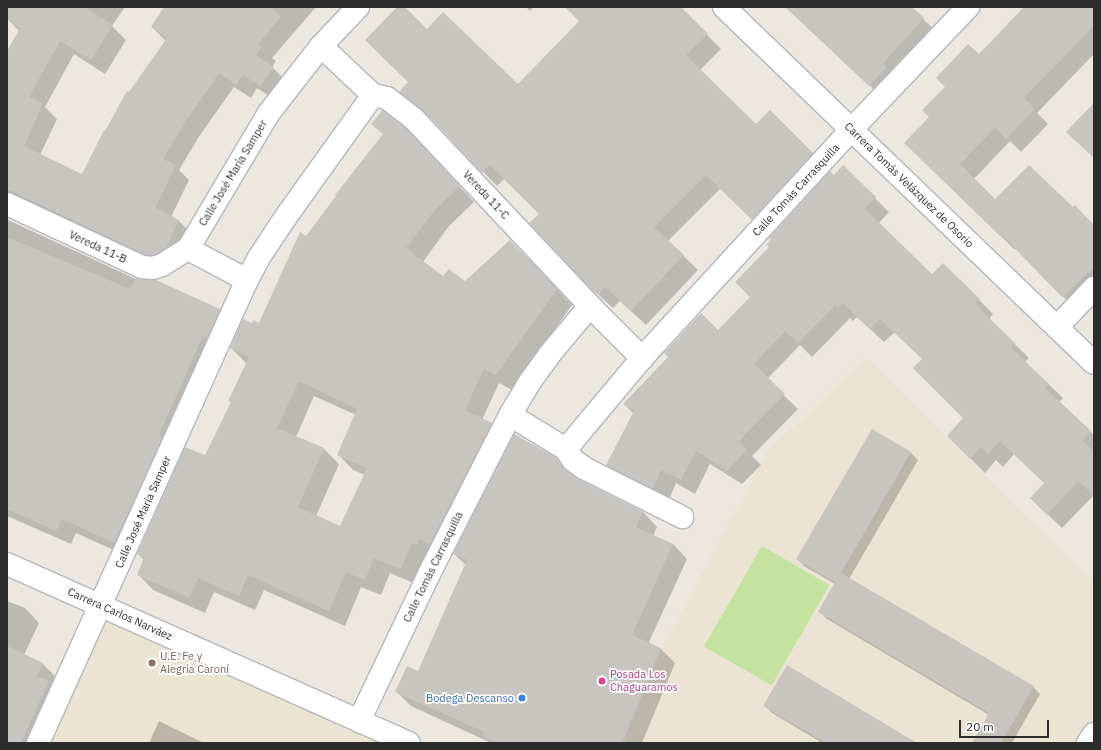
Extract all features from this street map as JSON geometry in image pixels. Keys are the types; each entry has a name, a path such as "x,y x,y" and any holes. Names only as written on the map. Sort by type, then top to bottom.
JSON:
{"street":[{"name":"Calle José María Samper","path":"188,248 268,114 320,46 358,7"},
{"name":"Carrera Tomás Velázquez de Osorio","path":"724,7 1094,363"},
{"name":"Calle Tomás Carrasquilla","path":"566,449 642,358 851,130 968,7"},
{"path":"320,46 373,96"},
{"name":"Calle José María Samper","path":"38,743 247,280 258,259 285,218 373,96"},
{"name":"Vereda 11-C","path":"373,96 387,98 414,119 590,306"},
{"name":"Vereda 11-B","path":"7,204 142,267 153,268 188,248"},
{"path":"188,248 247,280"},
{"path":"1057,327 1094,288"},
{"path":"590,306 642,358"},
{"name":"Calle Tomás Carrasquilla","path":"359,721 429,574 510,415 541,367 590,306"},
{"path":"510,415 566,449 573,460 584,468 682,517"},
{"name":"Carrera Carlos Narváez","path":"7,564 409,743"},
{"path":"1088,743 1094,734"}],"shaded area":[{"path":"866,357 1094,583 1094,734 1088,743 624,743 664,644 767,452"},
{"name":"U.E. Fe y Alegría Caroní","path":"101,605 409,743 38,743"}],"green space":[{"path":"762,546 830,585 772,685 704,646"}],"building":[{"path":"7,7 84,7 113,25 91,60 60,41 29,97 43,104 24,146 82,174 104,130 105,131 127,91 129,92 167,38 151,27 164,7 270,7 281,17 258,44 262,46 256,55 274,67 260,86 243,75 236,85 219,73 186,121 163,159 176,165 155,208 179,220 166,248 157,254 146,255 7,189 7,51 20,28 7,20"},
{"path":"397,7 405,7 427,29 443,12 518,84 579,21 565,7 681,7 708,34 686,55 756,124 770,110 813,153 752,220 706,175 654,227 684,255 631,311 605,287 598,295 587,285 529,223 539,214 490,165 482,173 423,110 399,92 408,82 365,40"},
{"path":"785,7 912,7 924,18 883,63 887,67 869,86"},
{"path":"1024,7 1094,7 1094,26 1024,98 1035,109 1006,139 995,128 960,164 995,199 1029,165 1073,207 1075,205 1094,225 1094,267 1062,297 1001,234 1000,236 904,143 929,117 922,110 945,87 936,78 968,44 979,54"},
{"path":"1094,103 1094,158 1066,132"},
{"path":"383,110 406,128 460,186 434,211 406,248 443,276 449,269 465,281 510,240 557,289 496,375 484,369 465,410 492,423 430,544 419,539 417,545 412,543 401,569 374,558 365,580 346,572 329,611 248,575 239,596 198,578 189,598 137,575 144,558 137,554 185,447 205,455 231,402 228,401 249,357 230,348 243,319 252,323 253,320 259,323 300,232 306,236 336,196 335,195 383,134 371,124","holes":["299,381 357,409 337,455 367,468 340,526 298,507 324,448 277,428"]},
{"path":"843,165 876,197 865,209 932,274 943,263 980,299 975,304 1015,343 1011,348 1049,384 1045,388 1091,431 1083,441 1094,451 1094,496 1078,481 1047,515 1030,498 1044,483 1000,441 988,454 981,447 970,459 947,436 963,418 913,368 922,359 880,319 870,329 843,303 838,308 835,305 798,343 785,331 754,364 785,394 739,441 747,450 727,471 696,451 681,480 661,470 653,489 606,465 634,411 623,404 668,357 664,353 701,313 718,330 750,297 735,282 769,247 766,245 771,240 769,238 830,171 834,175"},
{"path":"7,237 130,289 136,278 156,280 220,309 207,338 203,336 159,435 163,437 114,543 62,519 56,531 7,509"},
{"path":"872,429 911,452 841,573 1034,686 1001,743 972,743 989,713 818,612 835,582 796,559"},
{"path":"514,434 557,458 565,470 578,479 643,512 636,527 673,544 632,635 661,648 622,743 498,743 483,736 484,732 395,692 407,666 418,671 467,560 453,554"},
{"path":"7,646 43,663 37,676 49,681 21,743 7,743"},
{"path":"787,665 917,743 826,743 763,706"}],"place":[{"name":"U.E. Fe y Alegría Caroní","path":"152,663"},
{"name":"Posada Los Chaguaramos","path":"602,681"},
{"name":"Bodega Descanso","path":"522,698"}]}
